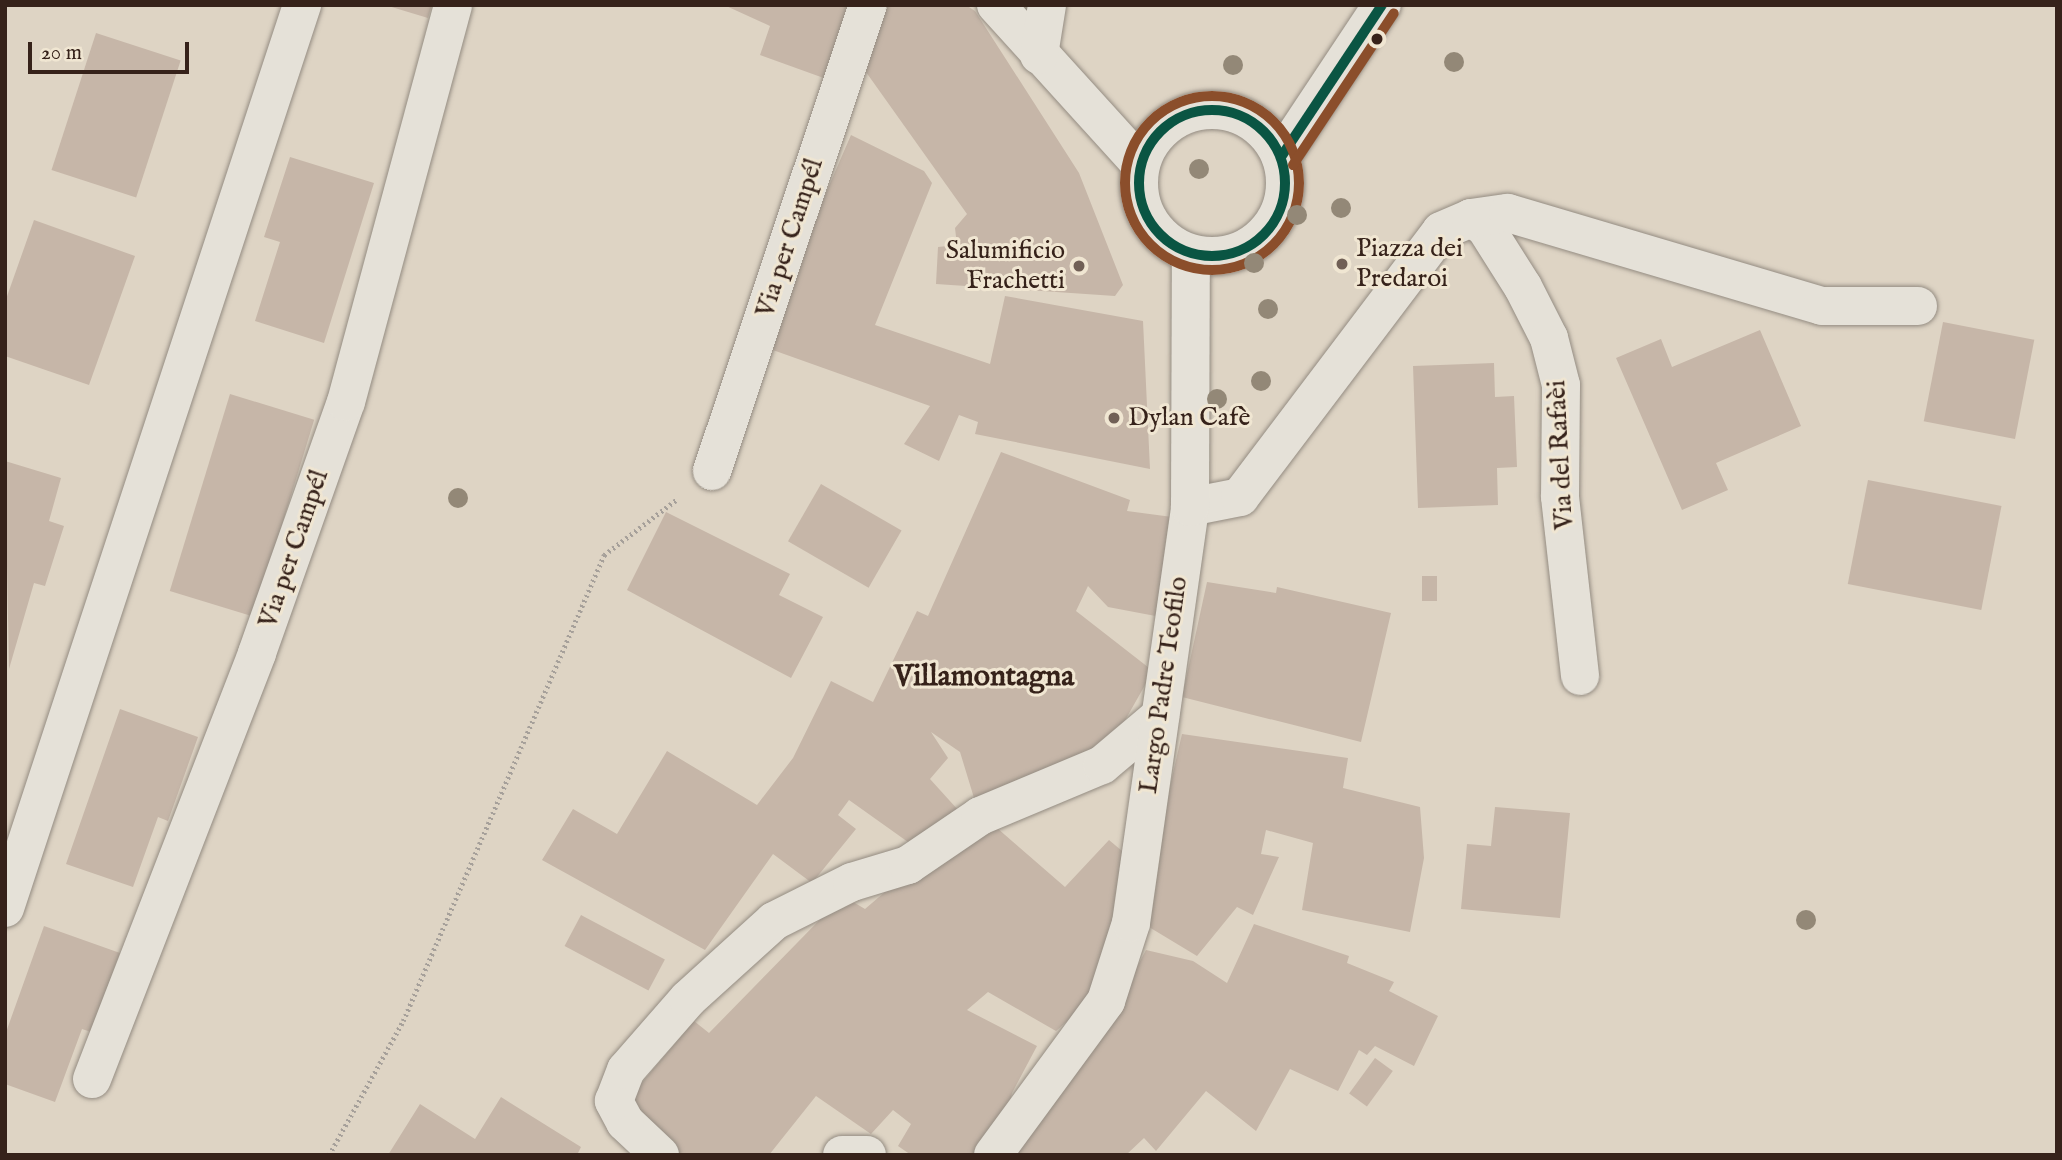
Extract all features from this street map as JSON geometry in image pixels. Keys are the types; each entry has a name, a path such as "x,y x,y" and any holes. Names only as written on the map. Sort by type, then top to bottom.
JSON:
{"street":[{"path":"5,908 302,5"},
{"name":"Via per Campél","path":"92,1079 257,653 346,402 453,5"},
{"name":"Via per Campél","path":"712,471 868,5"},
{"path":"996,5 1140,164"},
{"path":"1039,55 1047,5"},
{"path":"1282,157 1382,5"},
{"path":"1208,108 1239,114 1265,131 1282,157 1283,197 1266,234 1218,257 1191,254 1152,224 1140,202 1140,164 1154,137 1178,117 1208,108"},
{"path":"1191,254 1190,507 1241,497 1441,231 1471,218 1508,213 1822,306 1918,306"},
{"name":"Via del Rafaèi","path":"1471,218 1502,250 1523,287 1549,338 1561,386 1560,497 1580,676"},
{"name":"Largo Padre Teofilo","path":"993,1155 1106,1001 1143,863 1160,716 1190,507"},
{"path":"660,1155 625,1122 614,1101 626,1070 688,999 774,921 852,882 908,865 980,816 1102,765 1160,716"},
{"path":"842,1155 867,1155"}],"path":[{"path":"329,1155 402,1020 604,555 712,471"}],"building":[{"path":"385,5 432,5 428,18"},
{"path":"724,5 859,5 832,81 760,55 770,26"},
{"path":"877,5 966,5 975,11 1079,173 1123,285 1115,296 936,284 938,247 957,245 955,228 967,214 861,65"},
{"path":"96,33 181,61 136,197 52,170"},
{"path":"851,135 924,171 932,183 875,325 990,364 1005,296 1143,321 1150,469 975,434 978,422 959,415 939,461 904,444 930,406 770,349 793,269"},
{"path":"290,157 374,183 324,343 255,321 280,242 264,237"},
{"path":"34,220 135,256 89,385 5,356 5,302"},
{"path":"1943,322 2034,340 2015,439 1924,421"},
{"path":"1760,330 1801,426 1716,463 1728,490 1682,510 1616,358 1661,339 1672,367"},
{"path":"1494,363 1495,397 1514,396 1517,467 1497,468 1498,505 1418,508 1413,366"},
{"path":"230,394 314,420 254,617 170,591"},
{"path":"1001,452 1130,500 1127,511 1172,517 1166,618 1108,607 1088,586 1076,611 1153,671 1119,731 1056,782 978,811 960,752 931,732 948,758 930,779 959,811 915,847 849,800 838,815 856,829 812,883 773,854 705,950 542,860 573,809 617,834 667,751 757,805 793,758 831,681 873,702 917,611 928,616"},
{"path":"5,461 61,478 49,521 64,526 45,586 34,583 9,669"},
{"path":"1868,480 2002,506 1981,610 1848,584"},
{"path":"821,484 902,530 869,588 788,541"},
{"path":"666,512 790,574 779,595 823,617 791,678 627,590"},
{"path":"1422,576 1437,576 1437,601 1422,601"},
{"path":"1207,582 1276,593 1277,587 1391,613 1361,742 1182,697"},
{"path":"120,709 198,737 168,821 158,817 133,887 66,864"},
{"path":"1182,734 1348,758 1343,788 1420,807 1424,858 1410,932 1302,910 1313,843 1266,830 1261,854 1279,857 1253,915 1237,907 1197,956 1139,921"},
{"path":"1495,807 1570,813 1560,918 1461,909 1467,844 1491,846"},
{"path":"989,821 1065,887 1109,840 1140,866 1095,997 1056,1031 988,992 967,1010 1037,1046 1012,1093 1003,1132 977,1155 911,1155 898,1146 911,1124 893,1110 871,1134 816,1096 769,1155 680,1155 622,1106 694,1021 709,1033 843,896 865,909 927,856"},
{"path":"581,915 665,960 648,991 565,946"},
{"path":"1254,924 1349,956 1347,963 1394,982 1389,991 1438,1016 1414,1066 1375,1046 1367,1055 1359,1050 1338,1091 1290,1069 1256,1131 1206,1091 1156,1151 1144,1138 1126,1155 1006,1155 1103,1031 1146,950 1193,961 1227,983"},
{"path":"44,926 120,953 91,1032 82,1029 55,1102 5,1084 5,1035"},
{"path":"1375,1058 1393,1071 1367,1107 1349,1094"},
{"path":"501,1097 581,1147 577,1155 388,1155 420,1104 475,1139"}],"transit line":[{"path":"1281,157 1382,5"},
{"path":"1293,165 1394,13"},
{"path":"1212,96 1245,103 1274,121 1292,150 1299,183 1292,216 1274,245 1245,263 1212,270 1179,263 1150,245 1132,216 1125,183 1132,150 1150,121 1179,103 1212,96"},
{"path":"1212,110 1240,115 1264,131 1280,155 1285,183 1280,211 1264,235 1240,251 1212,256 1184,251 1160,235 1144,211 1139,183 1144,155 1160,131 1184,115 1212,110"}],"place":[{"name":"Piazza dei Predaroi","path":"1342,264"},
{"name":"Salumificio Frachetti","path":"1079,266"},
{"name":"Dylan Cafè","path":"1114,418"}],"district":[{"name":"Villamontagna","path":"984,677"}]}
